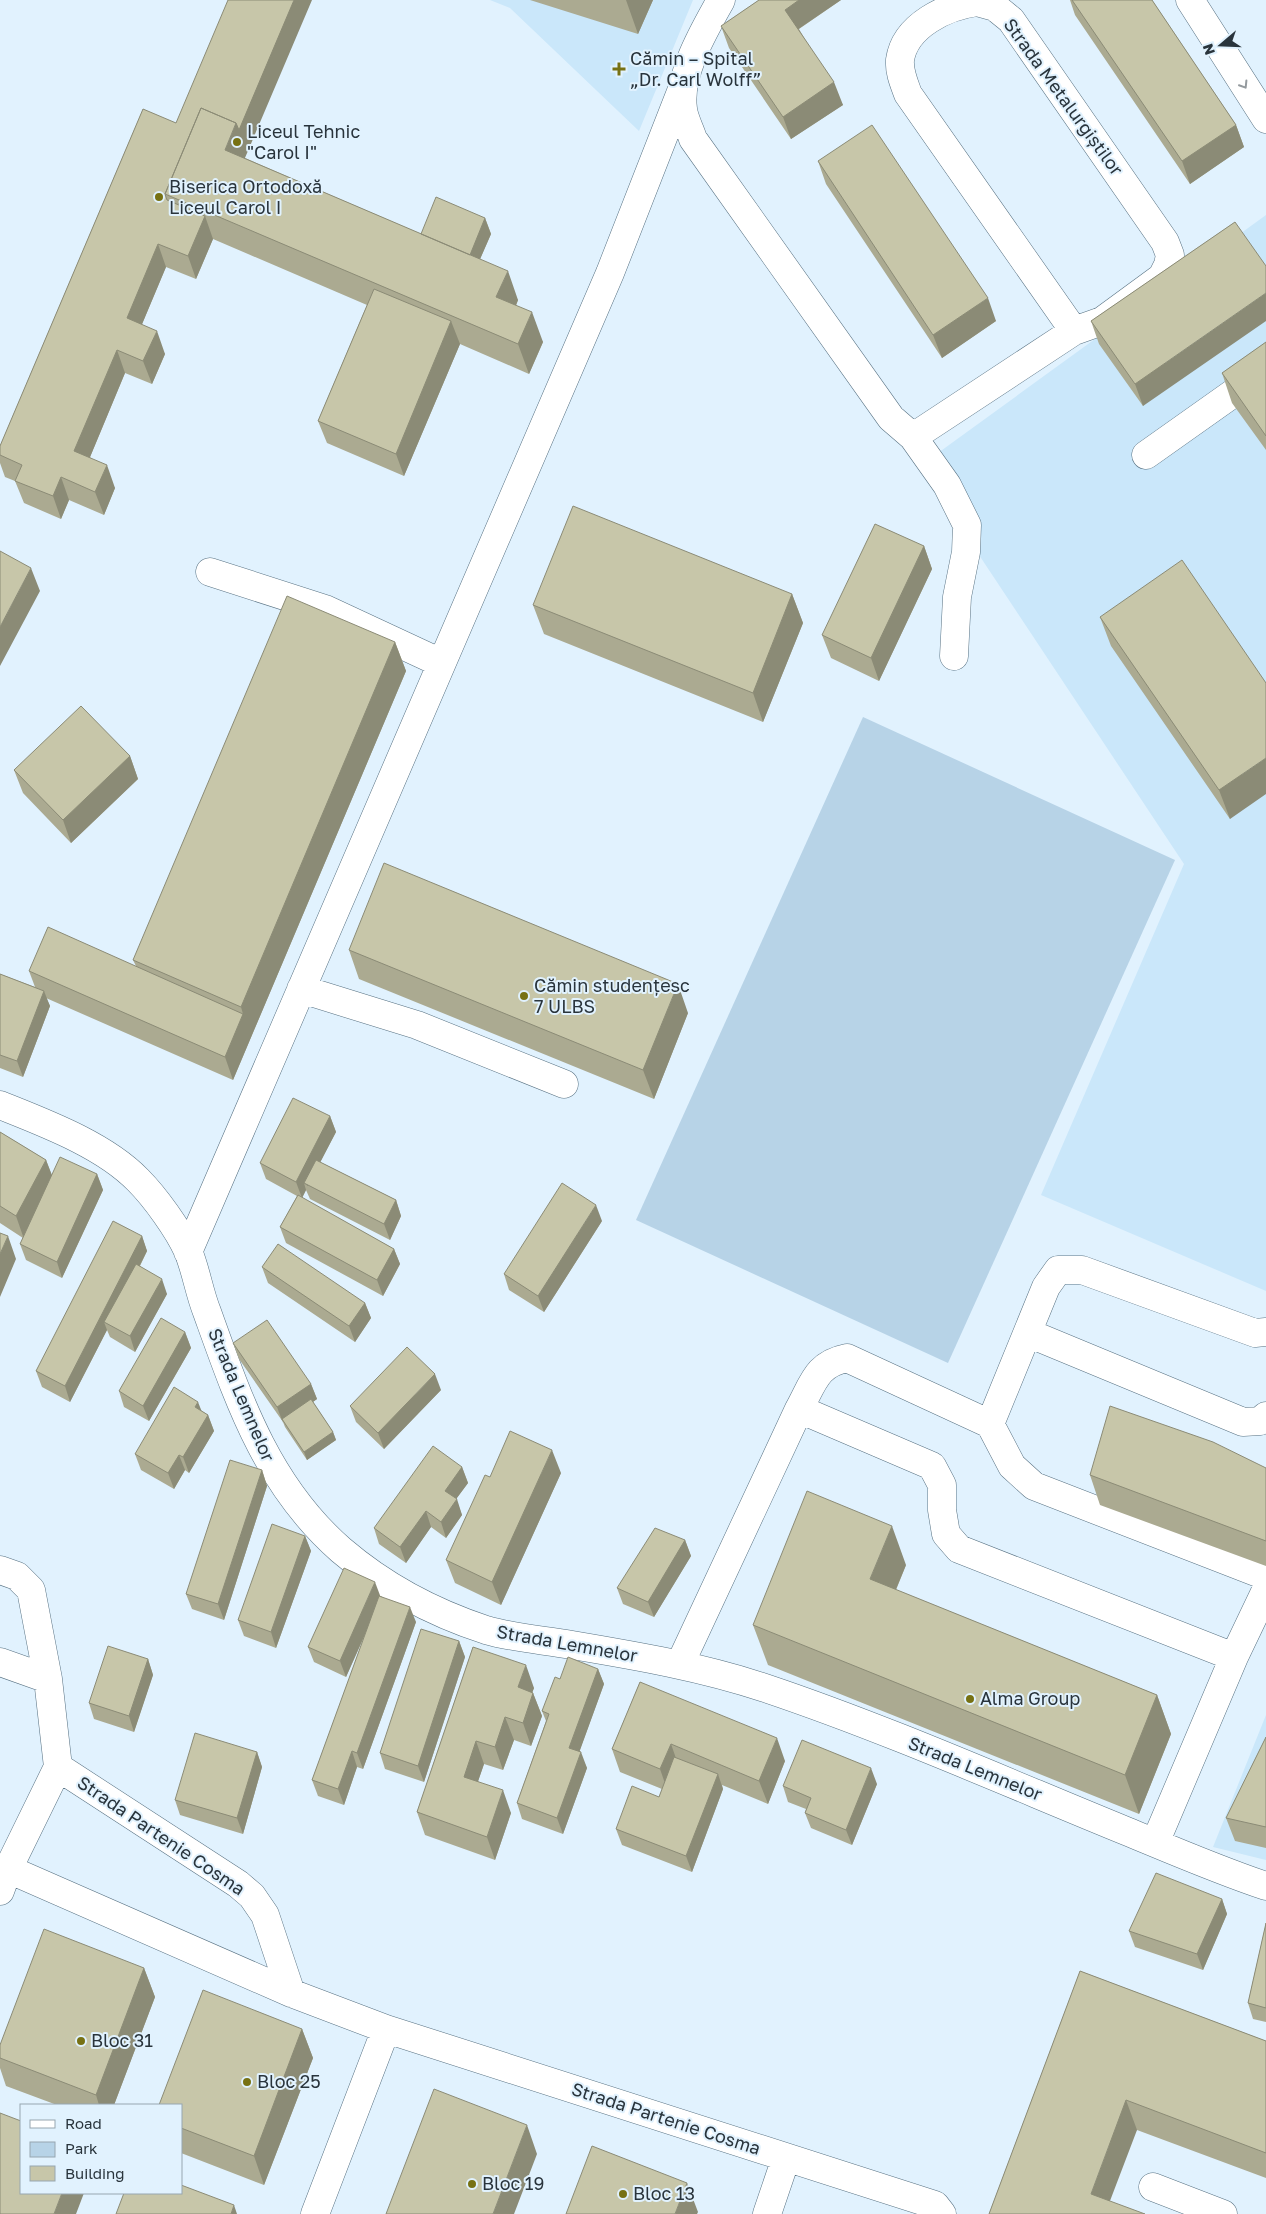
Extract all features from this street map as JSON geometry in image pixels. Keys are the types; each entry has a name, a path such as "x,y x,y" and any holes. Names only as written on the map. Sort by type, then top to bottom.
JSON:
{"street":[{"path":"188,1252 610,273 684,84 696,47 721,0"},
{"path":"1190,0 1266,119"},
{"name":"Strada Metalurgiștilor","path":"913,437 1074,331 1102,321 1162,277 1168,265 1170,254 1166,242 1011,20 995,6 977,2 960,4 939,13 920,27 905,43 900,60 901,75 908,94 1074,331"},
{"path":"684,84 683,109 693,139 891,418 913,437 947,485 967,525 966,552 957,597 954,656"},
{"path":"1146,455 1266,370"},
{"path":"210,572 325,609 441,663"},
{"path":"301,989 417,1025 564,1084"},
{"name":"Strada Lemnelor","path":"0,1105 46,1123 97,1149 136,1178 159,1204 188,1252 201,1298 234,1388 255,1437 272,1468 301,1510 341,1550 381,1580 437,1612 490,1631 680,1664 761,1686 851,1718 1155,1843 1266,1886"},
{"path":"990,1424 1046,1287 1058,1270 1082,1270 1255,1332 1266,1332"},
{"path":"1028,1333 1243,1422 1260,1420 1266,1416"},
{"path":"680,1664 799,1409 821,1369 834,1361 847,1358 990,1424 1012,1466 1034,1486 1266,1576"},
{"path":"799,1409 932,1466 942,1485 942,1510 946,1534 959,1549 1234,1657"},
{"name":"Strada Partenie Cosma","path":"0,1570 17,1576 31,1590 48,1679 58,1768 4,1880 386,2029 935,2205 942,2214"},
{"path":"1155,1843 1234,1657 1266,1590"},
{"path":"0,1662 48,1679"},
{"name":"Strada Partenie Cosma","path":"58,1768 238,1884 252,1896 264,1915 291,1993"},
{"path":"315,2214 386,2029"},
{"path":"767,2214 786,2158"},
{"path":"1153,2187 1223,2214"}],"shaded area":[{"name":"Cămin – Spital „Dr. Carl Wolff”","path":"490,0 693,0 639,131 510,8"},
{"path":"1266,215 1266,1291 1041,1195 1184,864 920,466"},
{"path":"1266,1715 1266,1860 1213,1847"}],"green space":[{"path":"863,717 1175,860 948,1363 636,1220"}],"building":[{"path":"228,0 294,0 239,130 236,123 201,108 165,194 167,200 205,216 188,256 158,244 127,318 157,331 143,361 117,350 74,451 107,465 95,492 61,477 53,496 15,481 22,465 0,455 0,446 143,109 176,123"},
{"path":"759,0 799,0 785,10 834,82 783,117 721,26"},
{"path":"1072,0 1152,0 1236,125 1182,161"},
{"path":"201,108 236,123 225,150 508,271 496,297 532,312 518,344 165,194"},
{"path":"872,125 988,298 933,335 818,161"},
{"path":"436,197 485,218 470,255 421,234"},
{"path":"1235,222 1266,266 1266,293 1135,384 1091,321"},
{"path":"374,289 451,321 396,454 318,421"},
{"path":"1266,342 1266,436 1222,373"},
{"path":"573,506 792,594 753,693 533,605"},
{"path":"875,524 924,546 871,658 822,635"},
{"path":"0,551 31,568 0,627"},
{"path":"1182,560 1266,683 1266,758 1219,790 1100,617"},
{"path":"287,596 395,642 241,1007 133,960"},
{"path":"81,706 130,756 63,820 14,770"},
{"name":"Cămin studențesc 7 ULBS","path":"384,863 678,984 643,1070 349,950"},
{"path":"48,927 243,1014 225,1057 29,971"},
{"path":"0,974 44,991 17,1061 0,1055"},
{"path":"293,1098 330,1116 296,1182 260,1163"},
{"path":"0,1132 46,1160 16,1216 0,1206"},
{"path":"60,1157 97,1174 57,1262 20,1244"},
{"path":"316,1160 396,1200 384,1224 304,1183"},
{"path":"562,1183 596,1205 538,1296 504,1274"},
{"path":"298,1195 394,1249 377,1280 280,1227"},
{"path":"113,1221 142,1236 65,1386 36,1371"},
{"path":"0,1233 8,1236 0,1254"},
{"path":"278,1244 365,1303 349,1326 262,1267"},
{"path":"136,1264 162,1279 130,1336 104,1322"},
{"path":"161,1318 185,1332 143,1406 119,1391"},
{"path":"267,1320 311,1384 277,1407 233,1343"},
{"path":"407,1347 435,1374 378,1433 350,1406"},
{"path":"174,1387 198,1402 195,1407 208,1415 183,1457 179,1455 168,1473 135,1454"},
{"path":"311,1399 333,1432 304,1452 282,1419"},
{"path":"1110,1406 1213,1442 1266,1468 1266,1541 1090,1475"},
{"path":"510,1431 552,1450 492,1582 446,1560 485,1475 490,1477"},
{"path":"433,1446 462,1467 445,1491 457,1499 441,1522 426,1511 400,1547 374,1528"},
{"path":"230,1460 262,1470 218,1604 186,1594"},
{"name":"Alma Group","path":"807,1491 892,1526 870,1579 1157,1695 1125,1775 753,1625"},
{"path":"272,1524 305,1536 271,1632 238,1620"},
{"path":"655,1528 685,1540 648,1602 617,1588"},
{"path":"344,1568 375,1582 340,1661 308,1647"},
{"path":"379,1596 410,1607 357,1753 352,1751 338,1789 312,1780"},
{"path":"421,1629 459,1641 418,1766 380,1753"},
{"path":"108,1646 148,1659 129,1716 89,1703"},
{"path":"473,1647 526,1665 518,1687 533,1693 523,1723 505,1717 495,1747 476,1741 464,1777 503,1790 487,1837 417,1812"},
{"path":"568,1657 598,1669 569,1748 581,1752 557,1818 517,1803 549,1714 542,1711 555,1677 560,1679"},
{"path":"640,1682 777,1738 759,1781 671,1744 660,1769 612,1749"},
{"path":"195,1733 257,1752 237,1818 175,1800"},
{"path":"1266,1737 1266,1827 1226,1818"},
{"path":"802,1740 871,1768 846,1830 805,1813 811,1798 783,1786"},
{"path":"674,1757 718,1774 686,1856 616,1829 632,1786 659,1797"},
{"path":"1156,1873 1222,1899 1197,1954 1129,1931"},
{"path":"1266,1923 1266,2008 1248,2003"},
{"name":"Bloc 31","path":"44,1929 144,1968 96,2095 0,2058 0,2045"},
{"path":"1080,1971 1266,2041 1266,2153 1126,2100 1091,2194 1145,2214 989,2214"},
{"name":"Bloc 25","path":"203,1990 302,2029 254,2156 182,2128 182,2104 159,2104"},
{"name":"Bloc 19","path":"434,2089 527,2125 493,2214 386,2214"},
{"path":"0,2113 20,2121 20,2194 62,2194 54,2214 0,2214"},
{"path":"592,2146 687,2183 675,2214 566,2214"},
{"path":"182,2185 234,2205 231,2214 116,2214 124,2194 182,2194"}],"place":[{"name":"Cămin – Spital „Dr. Carl Wolff”","path":"619,69"},
{"name":"Liceul Tehnic \"Carol I\"","path":"237,142"},
{"name":"Biserica Ortodoxă Liceul Carol I","path":"159,197"},
{"name":"Cămin studențesc 7 ULBS","path":"524,996"},
{"name":"Alma Group","path":"970,1699"},
{"name":"Bloc 31","path":"81,2041"},
{"name":"Bloc 25","path":"247,2082"},
{"name":"Bloc 19","path":"472,2184"},
{"name":"Bloc 13","path":"623,2194"}]}
